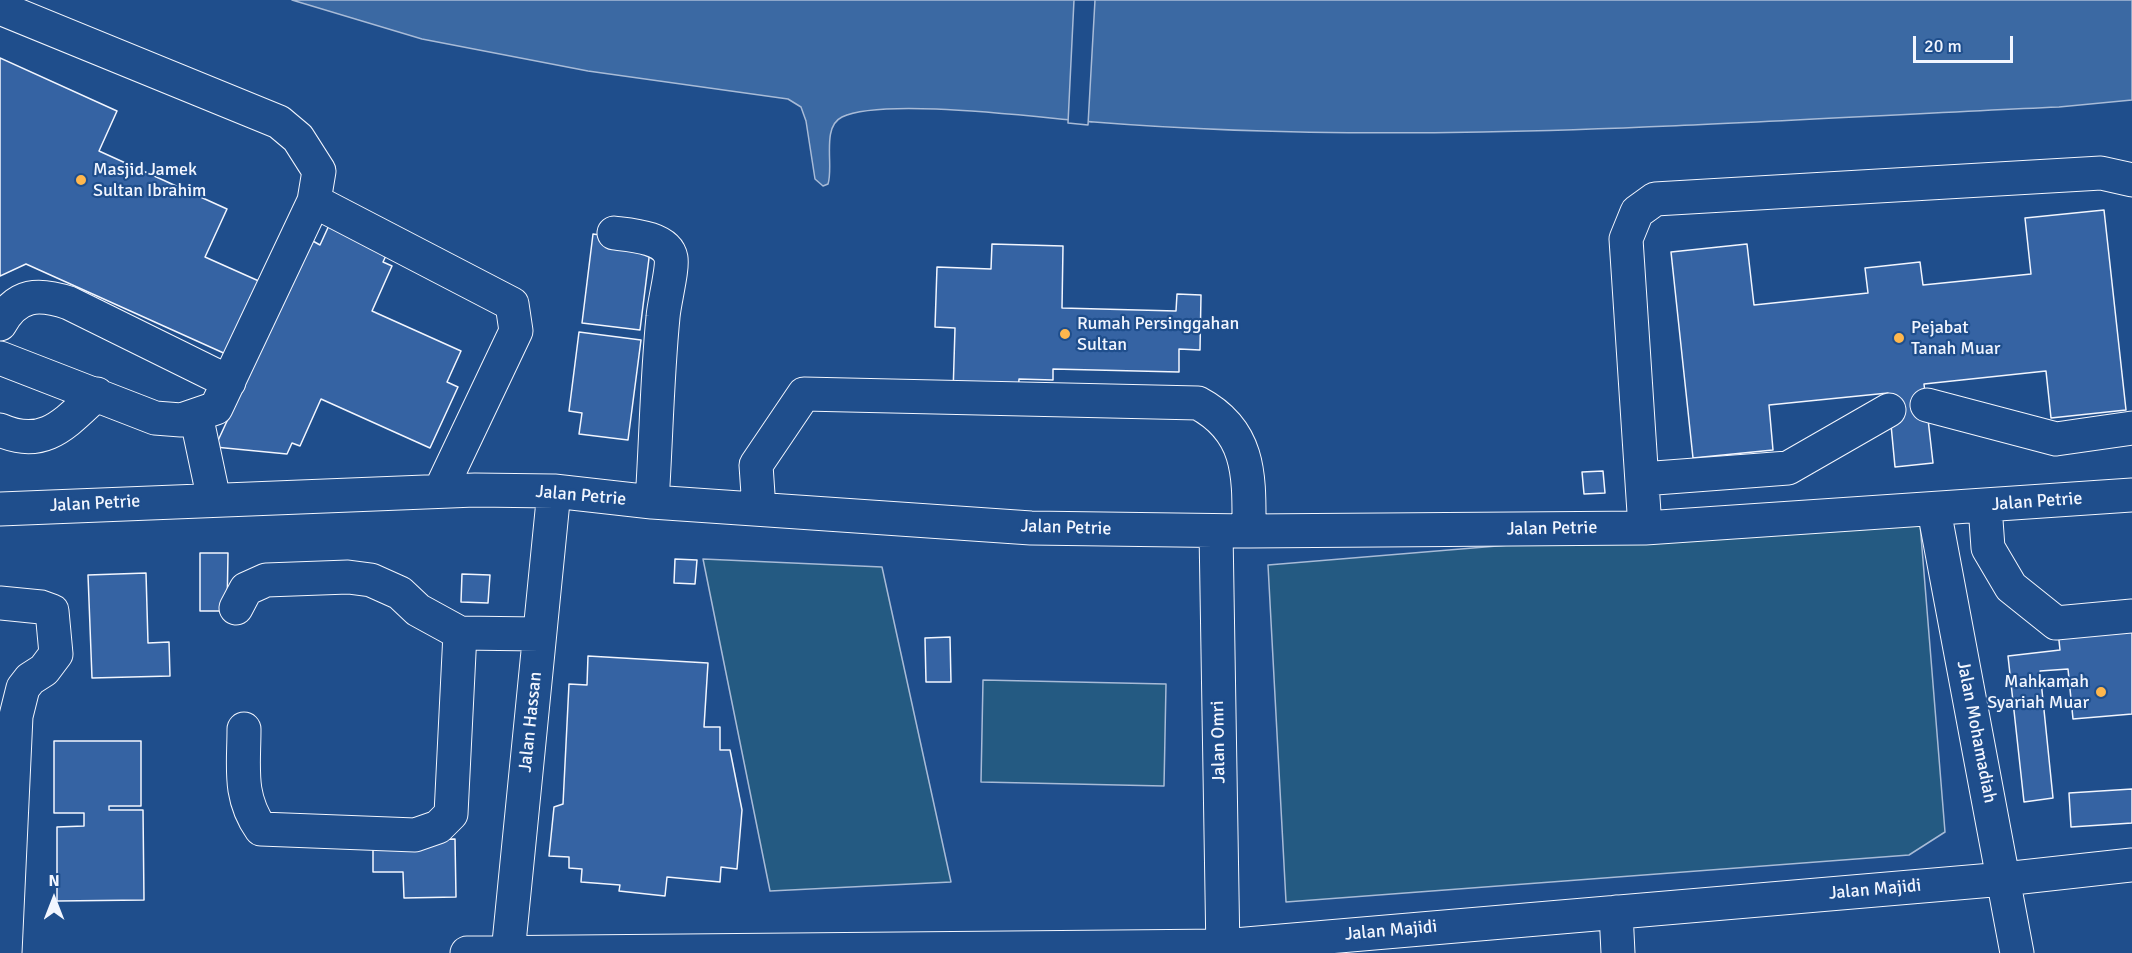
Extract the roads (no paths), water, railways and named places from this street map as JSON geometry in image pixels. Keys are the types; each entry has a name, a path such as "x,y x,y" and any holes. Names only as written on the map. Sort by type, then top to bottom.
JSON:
{"street":[{"path":"0,9 279,122 298,138 319,171 314,201 216,408 181,420 155,418 0,358"},
{"path":"1645,528 1626,239 1637,212 1655,199 2101,173 2132,180"},
{"path":"314,201 512,304 516,331 440,492"},
{"path":"614,233 654,242 665,248 671,258 663,317 652,502"},
{"path":"0,324 7,312 26,298 45,295 69,303 229,382"},
{"path":"0,430 14,436 50,434 97,394"},
{"path":"759,509 756,465 804,394 1198,403 1217,413 1244,456 1250,478 1249,531"},
{"path":"1927,405 2056,438 2132,428"},
{"path":"1642,479 1788,468 1889,410"},
{"path":"196,415 214,500"},
{"name":"Jalan Petrie","path":"0,509 440,492 554,492 652,502 1031,528 1249,531 1645,528 2132,495"},
{"name":"Jalan Hassan","path":"508,952 554,492"},
{"path":"1985,506 1988,548 2011,588 2056,623 2132,616"},
{"name":"Jalan Mohamadiah","path":"1934,510 2017,953"},
{"name":"Jalan Omri","path":"1216,531 1223,949"},
{"path":"236,608 246,589 266,580 348,577 371,580 400,593 418,610 460,633 539,634"},
{"path":"0,603 41,607 52,611 56,643 56,654 52,661 23,688 16,716 5,953"},
{"path":"244,729 244,790 249,812 261,829 415,835 438,827 451,814 460,633"},
{"name":"Jalan Majidi","path":"467,953 1223,949 2004,879 2132,865"},
{"path":"1616,912 1618,953"}],"place":[{"name":"Masjid Jamek Sultan Ibrahim","path":"81,180"},
{"name":"Rumah Persinggahan Sultan","path":"1065,334"},
{"name":"Pejabat Tanah Muar","path":"1899,338"},
{"name":"Mahkamah Syariah Muar","path":"2101,692"}]}
